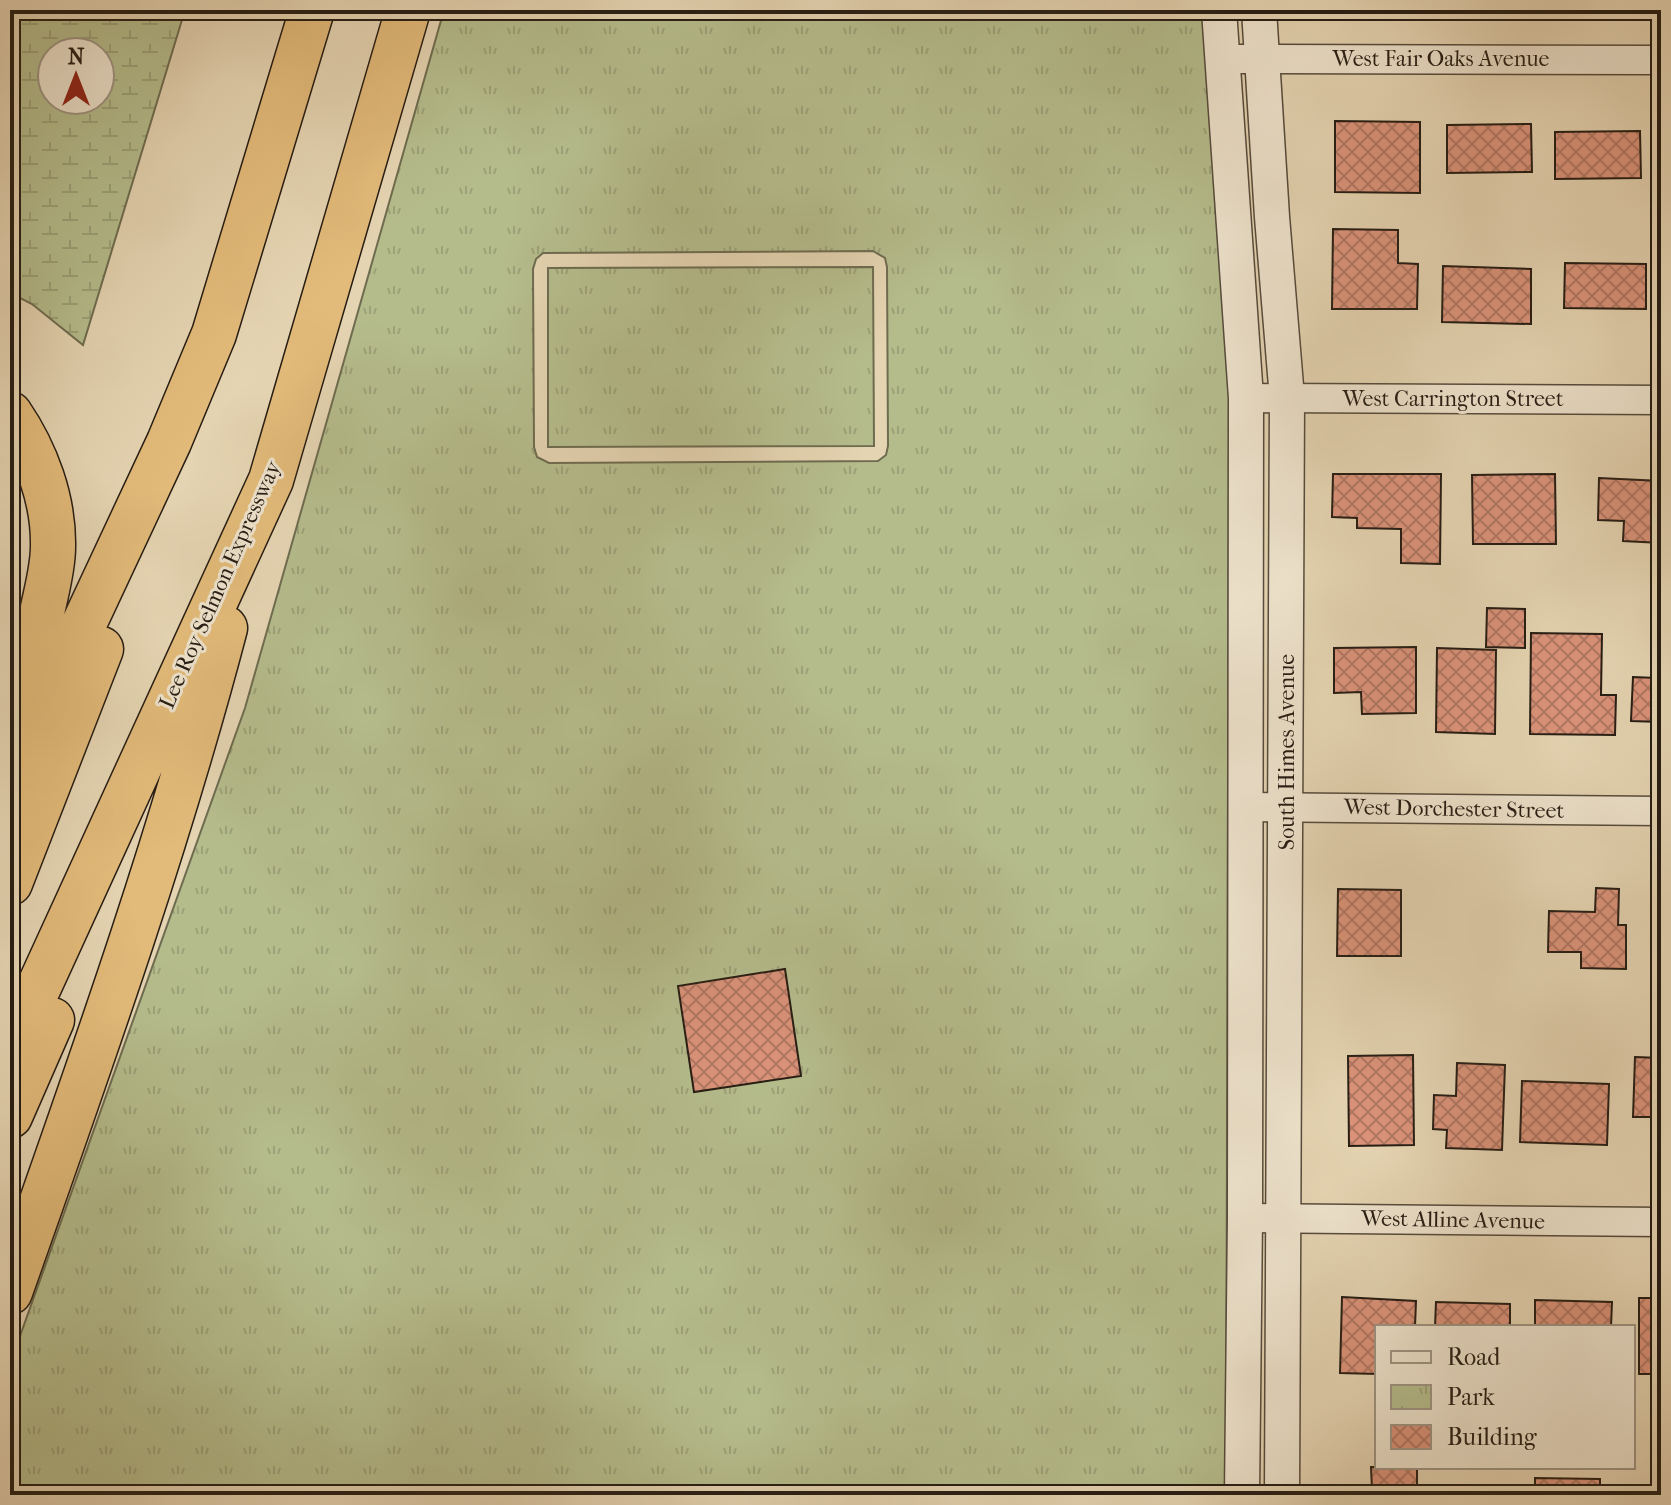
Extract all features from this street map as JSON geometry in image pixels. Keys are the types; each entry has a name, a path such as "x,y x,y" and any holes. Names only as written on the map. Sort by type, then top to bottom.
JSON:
{"highway":[{"path":"10,782 169,442 214,334 312,10"},
{"name":"Lee Roy Selmon Expressway","path":"10,1050 271,480 408,10"},
{"path":"10,414 36,459 52,519 53,549 36,640 10,741"},
{"path":"10,883 89,683 150,515 169,442"},
{"path":"10,1116 128,840 271,480"},
{"path":"10,1292 134,934 271,480"}],"street":[{"name":"South Himes Avenue","path":"1219,10 1246,398 1242,1495"},
{"name":"South Himes Avenue","path":"1259,10 1287,398 1282,1495"},
{"name":"West Fair Oaks Avenue","path":"1222,59 1661,60"},
{"name":"West Carrington Street","path":"1246,398 1661,400"},
{"path":"1245,642 1287,641"},
{"name":"West Dorchester Street","path":"1246,807 1661,811"},
{"name":"West Alline Avenue","path":"1245,1218 1661,1222"}],"green space":[{"path":"10,10 185,10 83,345 32,304 10,293"},
{"path":"444,10 1202,10 1229,398 1226,1495 10,1495 10,1364 245,708","holes":["873,251 885,258 888,446 886,455 878,461 549,463 537,457 534,447 533,269 536,259 543,253"]},
{"path":"873,267 874,446 548,447 548,268"}],"building":[{"path":"1335,121 1420,122 1420,193 1335,192"},
{"path":"1531,124 1532,172 1447,173 1447,125"},
{"path":"1640,131 1641,178 1555,179 1555,132"},
{"path":"1333,229 1398,230 1398,263 1418,264 1417,309 1332,309"},
{"path":"1565,263 1646,264 1646,309 1564,308"},
{"path":"1443,266 1531,269 1531,324 1442,322"},
{"path":"1333,474 1441,474 1440,564 1401,563 1401,529 1357,528 1357,518 1332,517"},
{"path":"1555,474 1556,544 1473,544 1472,475"},
{"path":"1599,478 1661,481 1661,543 1623,541 1624,521 1598,520"},
{"path":"1487,608 1525,609 1525,648 1486,647"},
{"path":"1531,633 1602,634 1601,695 1616,695 1615,735 1530,734"},
{"path":"1416,647 1416,713 1362,714 1361,692 1334,693 1334,648"},
{"path":"1437,648 1496,650 1495,734 1436,732"},
{"path":"1658,656 1661,656 1661,722 1631,721 1633,677 1657,678"},
{"path":"1596,888 1619,889 1618,925 1626,925 1626,969 1581,968 1581,952 1548,952 1549,911 1595,912"},
{"path":"1338,889 1401,890 1401,956 1337,956"},
{"path":"1658,891 1661,892 1661,951 1652,950"},
{"path":"785,969 801,1076 694,1092 678,986"},
{"path":"1413,1055 1414,1145 1349,1146 1348,1056"},
{"path":"1635,1057 1661,1058 1661,1117 1633,1117"},
{"path":"1457,1063 1505,1065 1502,1150 1446,1148 1447,1130 1433,1129 1434,1095 1456,1096"},
{"path":"1522,1081 1609,1084 1607,1145 1520,1142"},
{"path":"1342,1297 1416,1301 1415,1325 1375,1325 1375,1374 1340,1373"},
{"path":"1639,1298 1661,1298 1661,1374 1639,1374"},
{"path":"1535,1300 1612,1302 1611,1325 1535,1325"},
{"path":"1436,1302 1510,1304 1510,1325 1435,1325"},
{"path":"1371,1467 1417,1469 1417,1495 1326,1495 1326,1491 1372,1490"},
{"path":"1535,1478 1600,1479 1600,1495 1535,1495"},
{"path":"1510,1488 1510,1495 1435,1495 1435,1489"}]}
